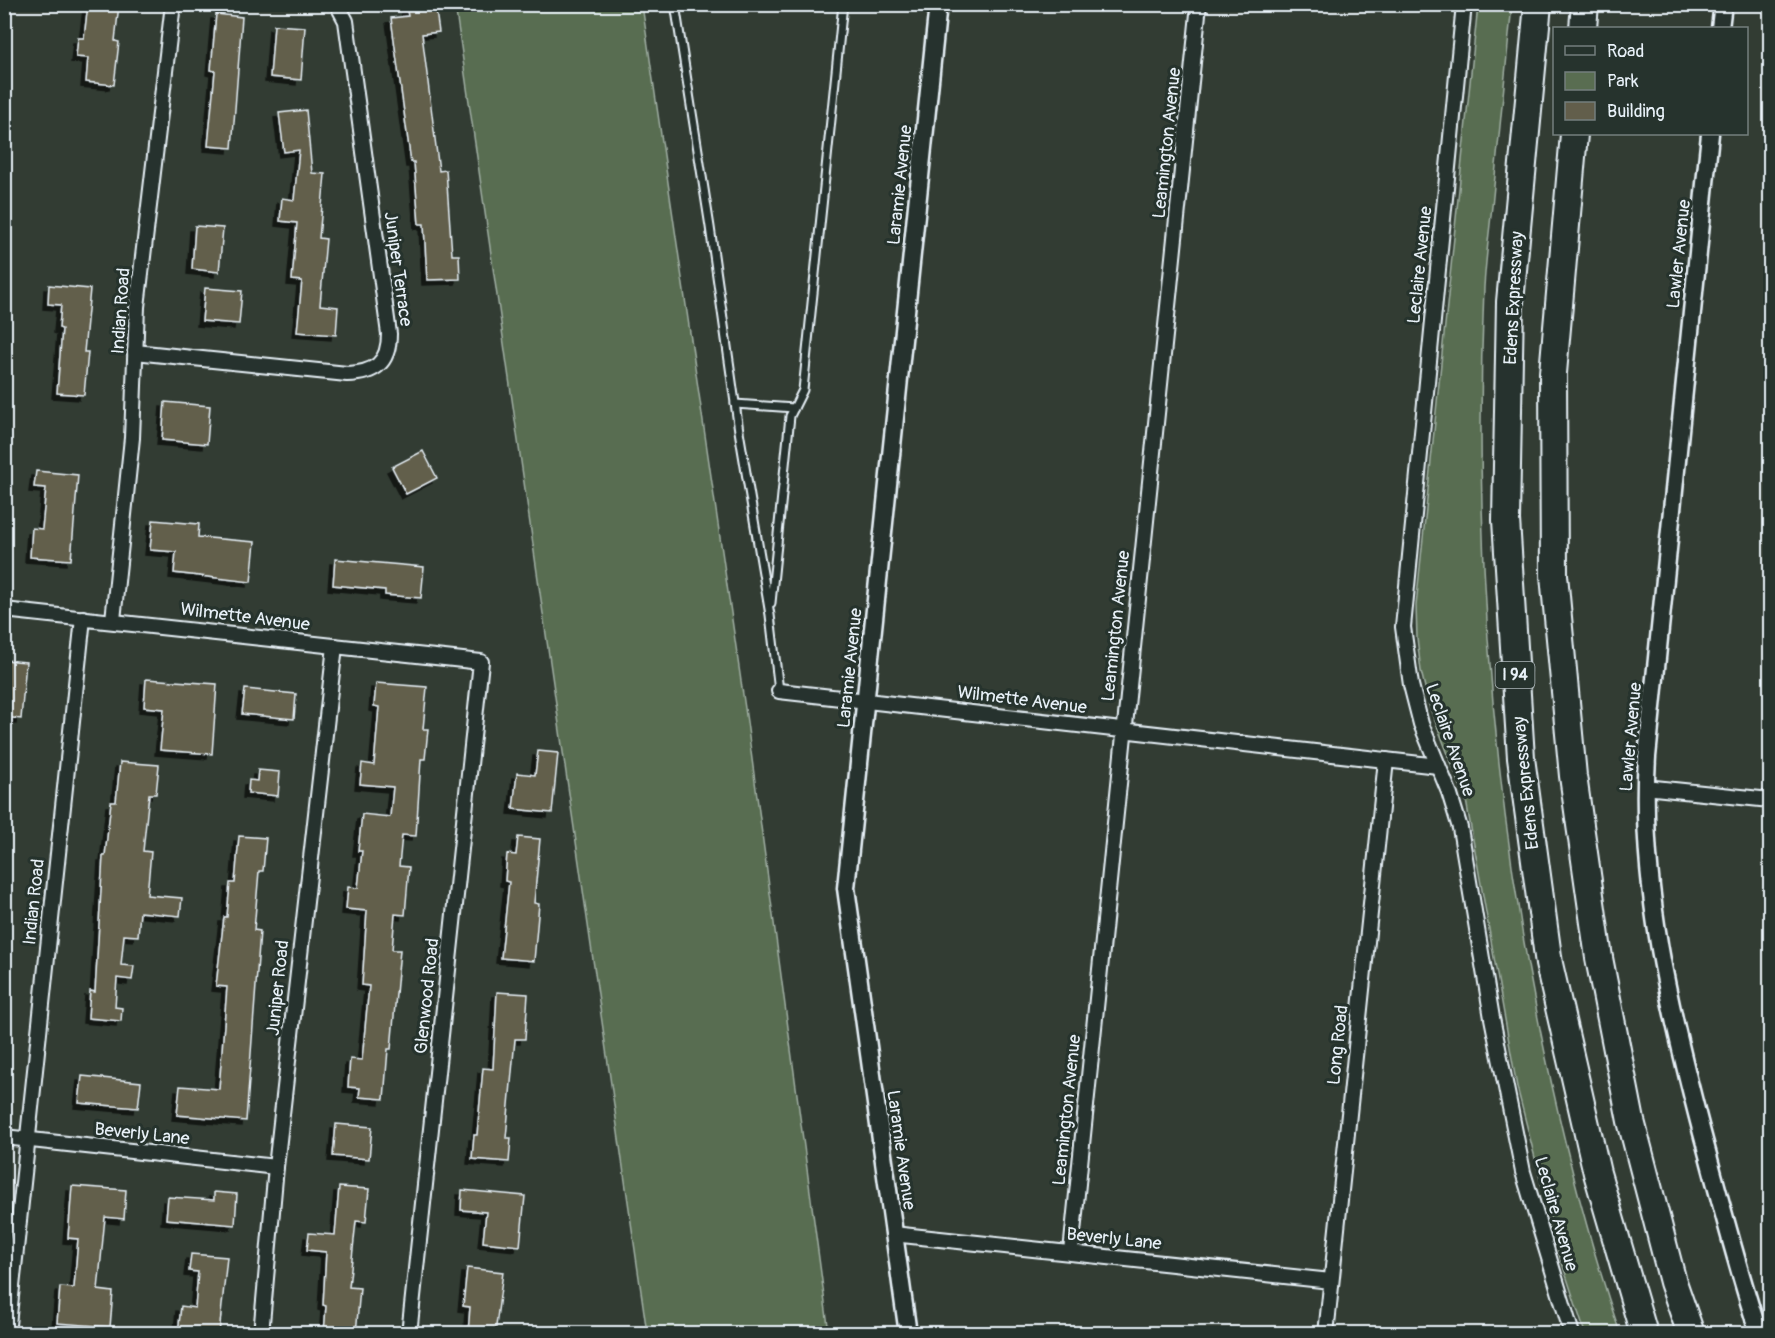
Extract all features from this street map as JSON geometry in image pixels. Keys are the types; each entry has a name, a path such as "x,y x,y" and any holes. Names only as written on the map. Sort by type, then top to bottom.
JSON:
{"highway":[{"name":"Edens Expressway","path":"1538,4 1510,314 1506,520 1521,758 1549,964 1597,1173 1644,1334"},
{"path":"1583,27 1585,4"},
{"path":"1574,135 1553,373 1554,575 1572,764 1599,958 1632,1121 1673,1282 1691,1334"}],"street":[{"name":"Indian Road","path":"113,620 132,438 137,307 173,4"},
{"name":"Juniper Terrace","path":"135,352 347,374 371,370 380,364 385,356 389,345 388,334 348,32 346,21 338,4"},
{"name":"Laramie Avenue","path":"908,1334 846,888 938,4"},
{"name":"Leamington Avenue","path":"1071,1252 1199,4"},
{"name":"Leclaire Avenue","path":"1464,4 1403,627 1405,652 1421,724 1449,792 1460,828 1492,1018 1523,1172 1572,1334"},
{"path":"1720,27 1722,4"},
{"name":"Lawler Avenue","path":"1710,135 1645,787 1647,858 1667,985 1686,1070 1744,1287 1759,1334"},
{"name":"Wilmette Avenue","path":"4,610 113,620 481,662"},
{"name":"Indian Road","path":"8,1334 83,618"},
{"name":"Juniper Road","path":"261,1334 276,1167 334,646"},
{"name":"Glenwood Road","path":"409,1334 481,662"},
{"name":"Wilmette Avenue","path":"779,691 1438,766"},
{"name":"Long Road","path":"1326,1334 1386,760"},
{"path":"1645,787 1770,800"},
{"name":"Beverly Lane","path":"4,1137 276,1167"},
{"name":"Beverly Lane","path":"893,1234 1332,1281"}],"lane":[{"path":"675,4 735,404 770,615 779,691"},
{"path":"770,615 790,416 803,390 843,4"},
{"path":"735,404 794,408"}],"green space":[{"path":"455,5 642,5 747,722 829,1333 647,1333"},
{"path":"1478,5 1512,5 1485,274 1481,383 1484,576 1490,672 1500,768 1527,958 1545,1053 1578,1194 1620,1333 1585,1333 1560,1257 1517,1087 1466,800 1430,708 1421,671 1417,638 1416,606"}],"building":[{"path":"88,4 119,4 115,41 119,42 114,85 86,82 88,58 76,57 78,38 84,38"},
{"path":"406,4 435,4 439,32 422,34 439,171 446,170 452,255 459,255 460,279 427,280 424,224 419,224 414,162 411,162 391,18 408,16"},
{"path":"216,14 242,17 232,148 208,146 215,71 211,70"},
{"path":"274,25 305,27 301,80 270,77"},
{"path":"306,110 312,173 325,174 319,238 326,239 320,305 338,307 336,335 297,332 302,281 292,280 297,223 280,221 282,198 294,200 299,150 284,152 279,113"},
{"path":"195,226 223,228 219,272 192,269"},
{"path":"49,285 90,289 84,352 88,352 84,395 57,393 62,329 59,328 61,305 48,304"},
{"path":"205,288 242,291 239,324 202,321"},
{"path":"165,402 210,406 207,444 162,440"},
{"path":"423,451 437,478 406,494 392,467"},
{"path":"36,471 78,475 71,560 30,557 32,528 42,529 46,488 34,487"},
{"path":"153,520 199,524 198,537 255,542 251,582 174,573 176,552 150,550"},
{"path":"335,559 424,567 421,598 385,595 385,590 333,585"},
{"path":"4,660 26,662 21,719 4,717"},
{"path":"146,679 217,684 212,754 160,750 164,709 144,707"},
{"path":"376,683 427,687 423,729 428,729 425,759 421,759 416,836 402,835 399,866 409,867 405,915 395,914 392,950 400,950 384,1099 359,1097 360,1088 348,1087 350,1059 362,1060 369,986 362,985 367,911 346,909 348,887 358,888 362,851 358,851 362,814 390,817 393,787 360,784 362,763 374,765 379,707 374,706"},
{"path":"245,689 296,694 294,719 242,714"},
{"path":"538,751 558,753 552,813 513,809 517,773 535,775"},
{"path":"120,762 159,765 156,794 149,794 143,851 151,852 147,895 182,898 180,916 140,912 138,936 124,935 121,965 134,966 132,980 117,978 115,1007 122,1008 121,1021 88,1018 90,991 95,992 103,856 105,856 111,802 116,802"},
{"path":"258,770 280,772 278,796 248,793 249,780 257,781"},
{"path":"239,836 266,838 263,871 259,871 254,930 260,931 246,1121 177,1115 180,1086 219,1089 227,987 216,986 230,883 235,883"},
{"path":"518,837 540,839 534,903 539,904 534,961 501,958 509,882 505,881 507,854 516,855"},
{"path":"497,992 528,994 525,1039 515,1039 506,1138 511,1138 509,1162 472,1159 474,1135 477,1135 483,1068 493,1069"},
{"path":"82,1076 141,1082 138,1108 79,1103"},
{"path":"336,1124 372,1127 369,1159 333,1156"},
{"path":"72,1186 126,1190 124,1219 105,1217 98,1290 113,1292 110,1327 57,1323 60,1287 74,1288 78,1239 68,1238"},
{"path":"339,1187 369,1189 366,1222 356,1221 349,1287 360,1288 356,1334 324,1334 326,1252 307,1250 309,1233 335,1235"},
{"path":"462,1190 525,1196 520,1246 483,1242 486,1212 461,1210"},
{"path":"214,1192 237,1194 235,1225 166,1219 168,1197 214,1200"},
{"path":"191,1254 227,1257 219,1334 178,1334 181,1306 195,1308 198,1272 189,1271"},
{"path":"467,1268 503,1272 495,1334 468,1334 470,1307 463,1306"}]}
